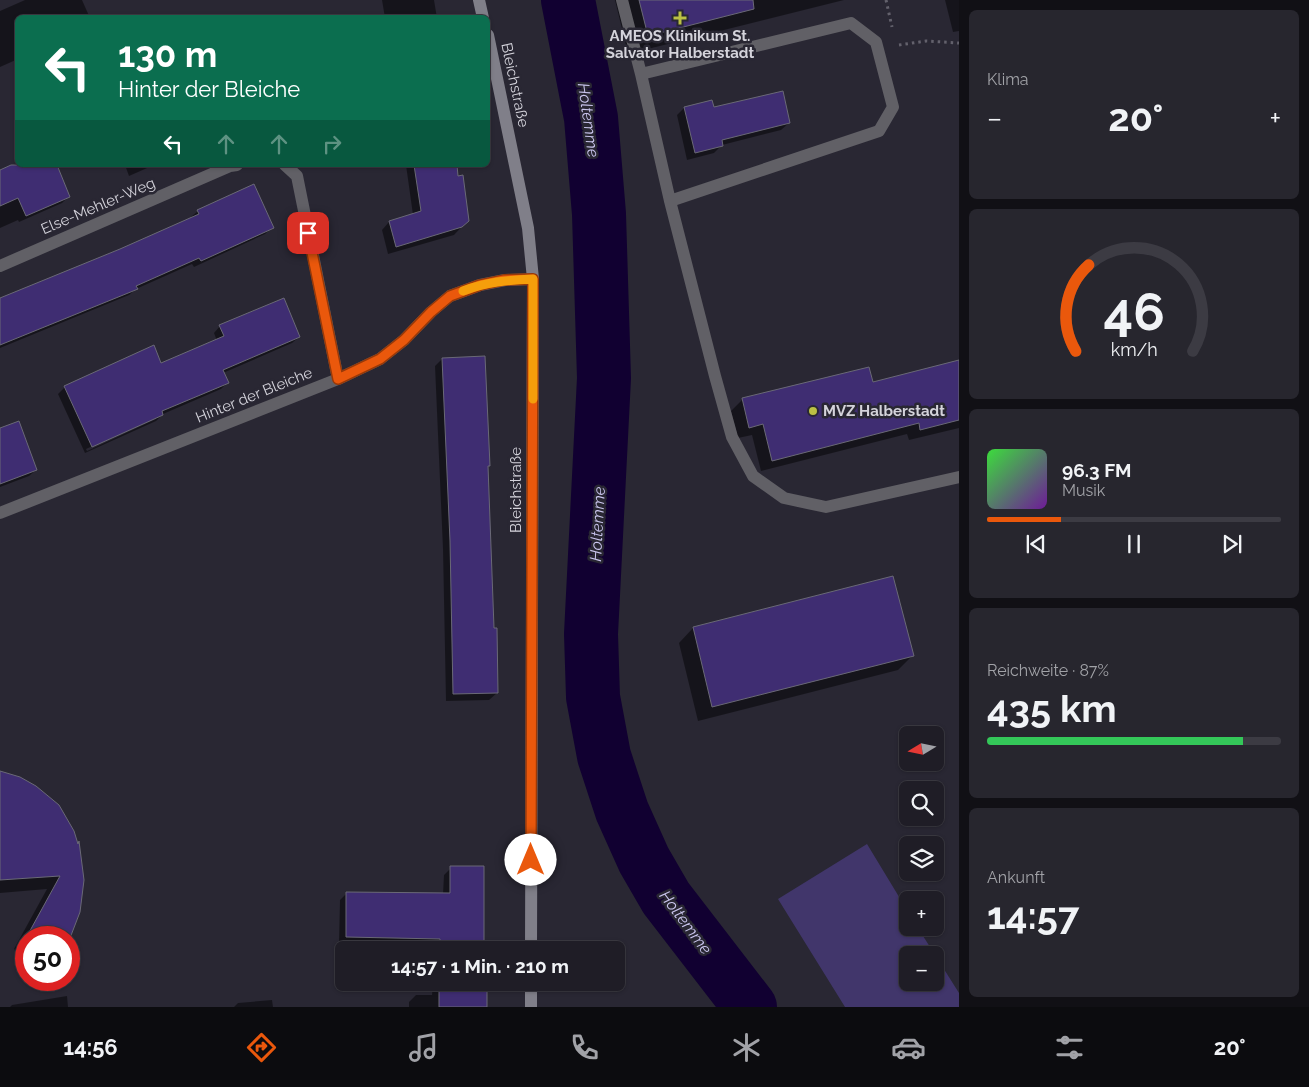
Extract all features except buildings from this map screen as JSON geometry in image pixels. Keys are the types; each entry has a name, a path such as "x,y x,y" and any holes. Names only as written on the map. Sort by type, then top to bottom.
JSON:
{"main road":[{"path":"479,0 482,15"},
{"name":"Bleichstraße","path":"490,45 528,228 533,279 531,941"},
{"path":"531,991 531,1007"}],"street":[{"path":"622,0 670,201 732,437 753,476 784,498 826,507 959,477"},
{"path":"641,74 851,24 876,42 893,107 879,131 670,201"},
{"name":"Else-Mehler-Weg","path":"0,266 228,167"},
{"path":"287,167 297,176 338,379"},
{"name":"Hinter der Bleiche","path":"0,512 338,379 380,359 404,340 431,312 450,296 480,285 504,280 533,279"}],"path":[{"path":"886,0 892,27"},
{"path":"876,42 896,45 926,41 959,43"}],"shaded area":[{"path":"867,844 899,897 899,936 923,936 929,946 899,946 899,991 944,991 944,969 959,993 959,1007 845,1007 778,899"}],"waterway":[{"name":"Holtemme","path":"568,0 591,118 599,214 604,378 591,634 593,697 604,756 622,811 644,860 666,898 750,1007"}],"slow traffic":[{"path":"463,291 504,280 533,279 533,399"}],"place":[{"name":"AMEOS Klinikum St. Salvator Halberstadt","path":"680,18"},
{"name":"MVZ Halberstadt","path":"813,411"}],"route":[{"path":"308,233 338,379 380,359 404,340 431,312 450,296 480,285 504,280 533,279 531,860"}]}
